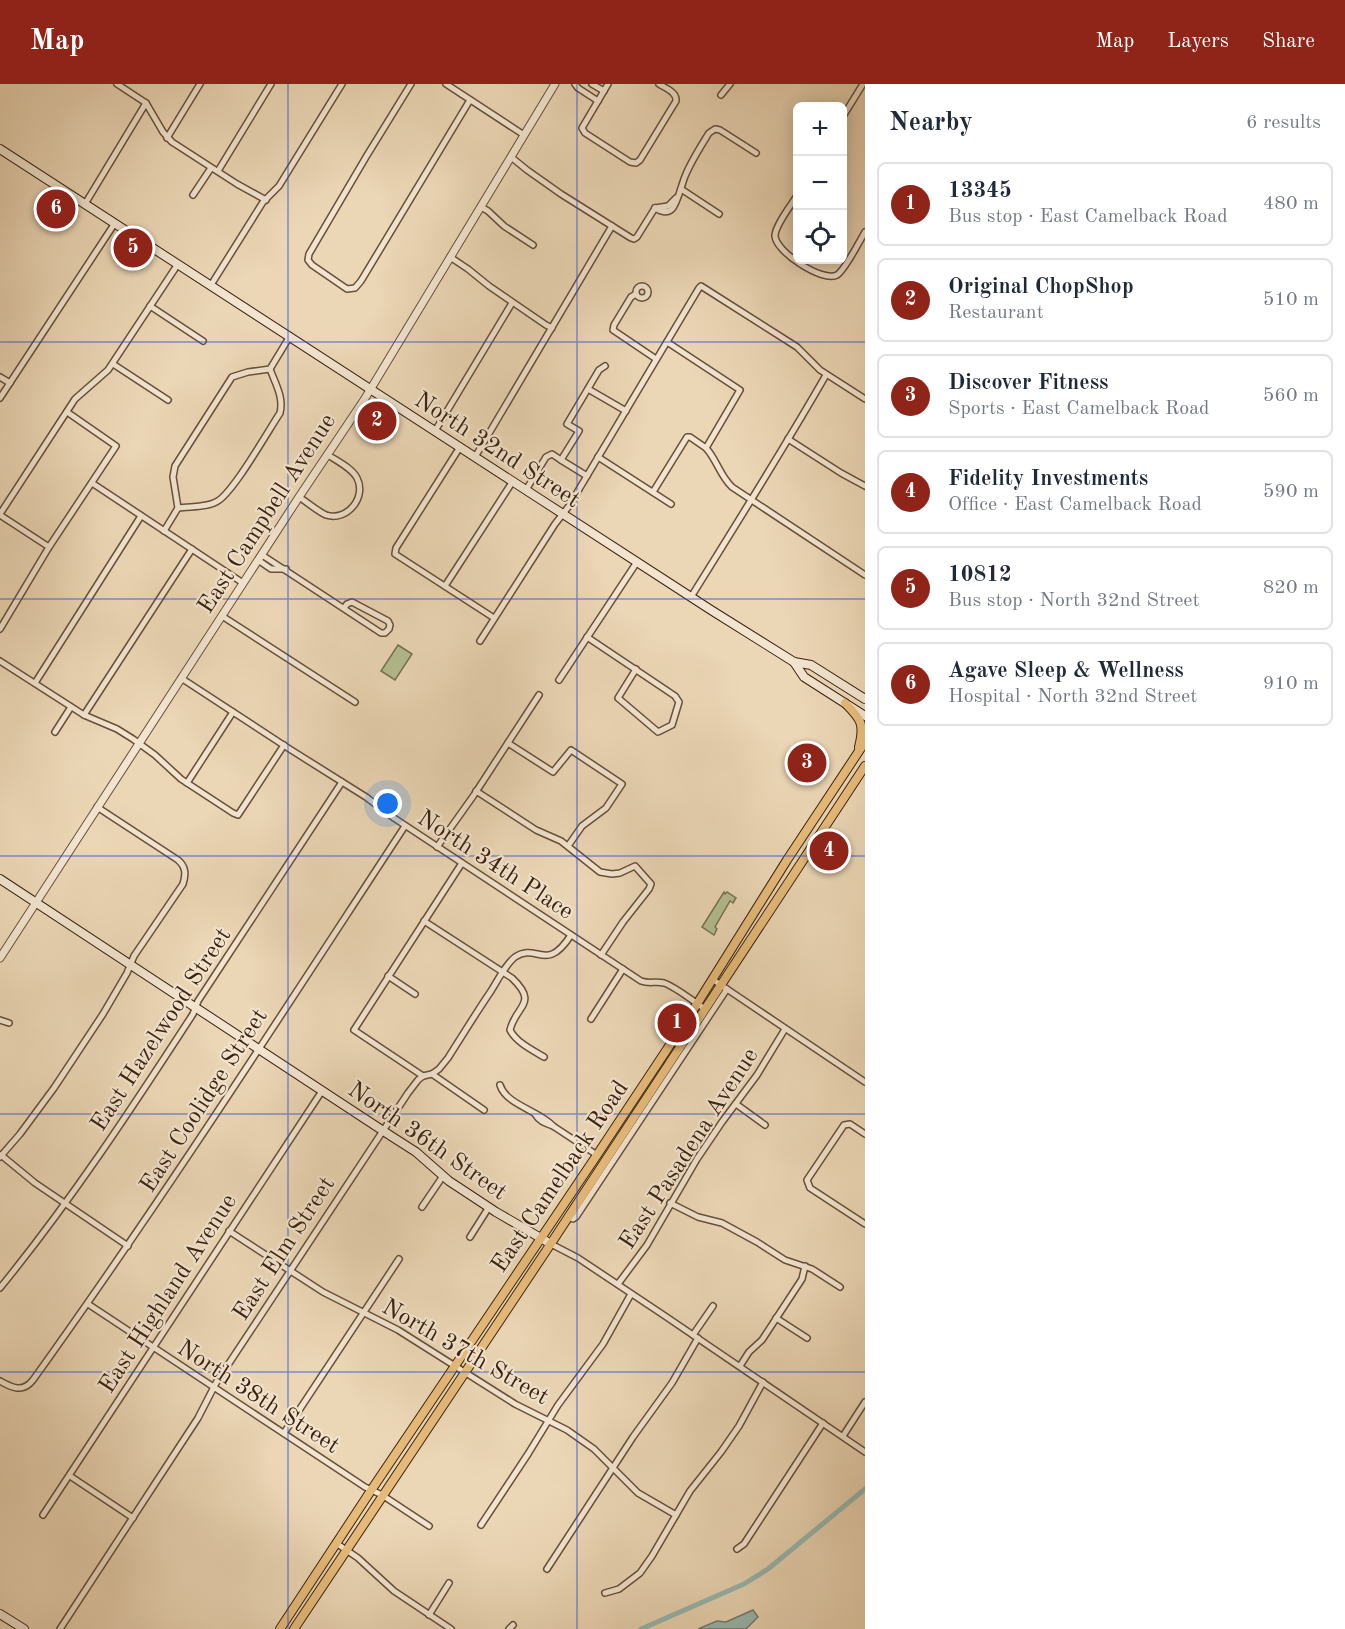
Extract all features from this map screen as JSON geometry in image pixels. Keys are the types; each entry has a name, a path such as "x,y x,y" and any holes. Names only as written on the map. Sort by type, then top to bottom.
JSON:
{"main road":[{"name":"North 32nd Street","path":"0,148 691,597 794,662 811,665 865,699"},
{"name":"North 32nd Street","path":"794,662 804,677 865,716"},
{"path":"845,703 858,716 863,727 858,753"},
{"name":"East Camelback Road","path":"280,1629 697,1004 865,742"},
{"name":"East Camelback Road","path":"294,1629 639,1116 705,1009 724,987 781,894 865,766"},
{"path":"845,772 856,780"},
{"name":"North 36th Street","path":"0,879 416,1152 443,1176 489,1207 551,1244"},
{"path":"770,887 781,894"},
{"path":"627,1109 639,1116"},
{"path":"0,1614 24,1629"}],"street":[{"path":"117,84 146,103 166,138 266,200"},
{"path":"166,138 200,84"},
{"path":"218,171 271,84"},
{"path":"211,285 266,200 279,186 342,84"},
{"path":"411,84 309,254 308,260 312,265 347,289 356,288 470,100"},
{"path":"446,84 524,135"},
{"name":"East Campbell Avenue","path":"0,957 371,389 555,84"},
{"path":"575,84 598,100"},
{"path":"584,91 590,84 604,91"},
{"path":"608,84 582,129 636,164 676,101 674,94 659,84"},
{"path":"721,95 730,84"},
{"path":"847,111 863,84"},
{"path":"85,204 146,103"},
{"path":"511,157 553,188 634,239 655,208 668,206 677,197 688,168 709,133 715,129 720,130 756,153"},
{"path":"193,195 212,168"},
{"path":"681,189 719,214"},
{"path":"793,202 777,229 775,237 778,246 783,251 816,273 830,277 842,271 865,232"},
{"path":"481,207 532,245"},
{"path":"0,398 115,223"},
{"path":"475,457 612,226"},
{"path":"450,257 512,303 552,328"},
{"path":"50,547 0,514 75,399 104,375 113,364 178,264"},
{"path":"480,641 587,476 701,286 797,347 826,375 865,399"},
{"path":"636,294 631,297 613,330 656,359"},
{"path":"435,431 512,303"},
{"path":"150,306 203,341"},
{"path":"270,369 290,336"},
{"path":"667,342 740,390 706,448"},
{"path":"113,364 168,400"},
{"path":"561,460 579,431 567,424 599,370 605,366"},
{"path":"178,508 218,502 240,475 280,413 282,405 280,396 270,369"},
{"path":"164,531 178,508 173,477 175,466 216,401 232,377 270,369"},
{"path":"691,597 826,375"},
{"path":"0,377 10,383"},
{"path":"588,389 626,411"},
{"path":"0,629 50,547 117,446 67,412"},
{"path":"653,492 687,436 690,437 706,448 716,460 728,483 865,574"},
{"path":"788,439 865,486"},
{"path":"460,447 396,548 396,554 494,618"},
{"path":"526,490 546,457 552,454 587,476"},
{"path":"299,497 326,514 338,516 348,512 356,502 360,487 357,476 328,455"},
{"path":"598,457 671,504"},
{"path":"445,586 513,481"},
{"path":"92,483 243,583"},
{"path":"35,683 141,516"},
{"path":"84,715 192,549"},
{"path":"260,557 276,567 286,569 381,633 389,629 388,621 352,602 344,608"},
{"path":"559,680 637,562"},
{"path":"222,616 355,702"},
{"path":"587,637 636,669 675,696 679,702 672,725 658,732 618,698 636,669"},
{"path":"0,661 84,715 117,729 139,743 187,783 238,815 284,746"},
{"name":"North 34th Place","path":"182,678 366,797 405,826 640,981 666,984 705,1009"},
{"path":"437,847 539,695"},
{"path":"55,732 71,707"},
{"path":"187,783 233,712"},
{"path":"508,742 554,772 571,750 622,784 606,808 582,826 568,846"},
{"name":"East Hazelwood Street","path":"0,1288 65,1204 134,1104 342,782"},
{"path":"476,791 536,830 568,846 600,872 620,873 635,866 651,884 601,955"},
{"path":"97,807 178,860 185,868 186,876 183,884 134,956 104,1014 54,1088 1,1156 35,1183 128,1246"},
{"name":"East Coolidge Street","path":"0,1380 17,1389 24,1389 33,1380 191,1153 405,826"},
{"path":"462,863 354,1030 423,1076 439,1069 448,1058 514,958 530,953 552,955 571,935"},
{"path":"424,921 517,983 525,998 524,1006 510,1029 512,1034 544,1057"},
{"path":"591,1019 623,969"},
{"path":"388,976 415,994"},
{"path":"712,979 865,1082"},
{"name":"East Camelback Road","path":"639,1116 724,987"},
{"path":"0,1020 9,1023"},
{"name":"East Pasadena Avenue","path":"618,1284 647,1245 697,1159 765,1064 785,1029"},
{"path":"432,1074 484,1110"},
{"name":"East Elm Street","path":"60,1629 198,1418 214,1388 290,1271 408,1093 423,1076"},
{"path":"500,1085 504,1093 535,1114 538,1119 553,1126 597,1155"},
{"name":"East Highland Avenue","path":"43,1515 322,1090"},
{"path":"735,1104 765,1125"},
{"path":"865,1134 853,1125 842,1126 808,1177 810,1188 865,1224"},
{"path":"422,1207 443,1176"},
{"path":"670,1203 698,1217 722,1223 785,1260 806,1266 840,1287"},
{"path":"470,1237 489,1207"},
{"name":"North 37th Street","path":"229,1231 323,1292 405,1334 514,1404 549,1420 582,1440 638,1492 676,1515"},
{"name":"North 36th Street","path":"551,1244 578,1258 618,1284 865,1452"},
{"path":"284,1433 399,1259"},
{"path":"740,1366 762,1340 802,1279 806,1266"},
{"path":"481,1525 565,1396 603,1344 631,1294"},
{"name":"North 38th Street","path":"88,1304 365,1487 382,1495"},
{"path":"547,1569 612,1468 672,1383 713,1306"},
{"path":"776,1318 807,1338"},
{"path":"605,1593 619,1589 640,1573 690,1491 739,1426 763,1382"},
{"path":"843,1436 865,1402"},
{"path":"737,1550 744,1544 823,1423"},
{"path":"70,1476 133,1518"},
{"path":"382,1495 429,1526"},
{"path":"336,1543 358,1558 394,1591 451,1629"},
{"path":"429,1615 449,1583"}],"green space":[{"path":"398,645 412,654 395,680 381,671"},
{"path":"724,892 736,898 733,903 730,901 715,927 717,929 714,935 702,927"}],"water":[{"path":"753,1610 758,1617 746,1629 698,1629 717,1621 726,1622"}],"waterway":[{"path":"641,1629 744,1584 768,1569 865,1489"}],"place":[{"name":"Agave Sleep & Wellness","path":"56,209"},
{"name":"10812","path":"133,248"},
{"name":"Original ChopShop","path":"377,421"},
{"name":"Discover Fitness","path":"807,763"},
{"name":"Fidelity Investments","path":"829,851"},
{"name":"13345","path":"677,1023"}]}
